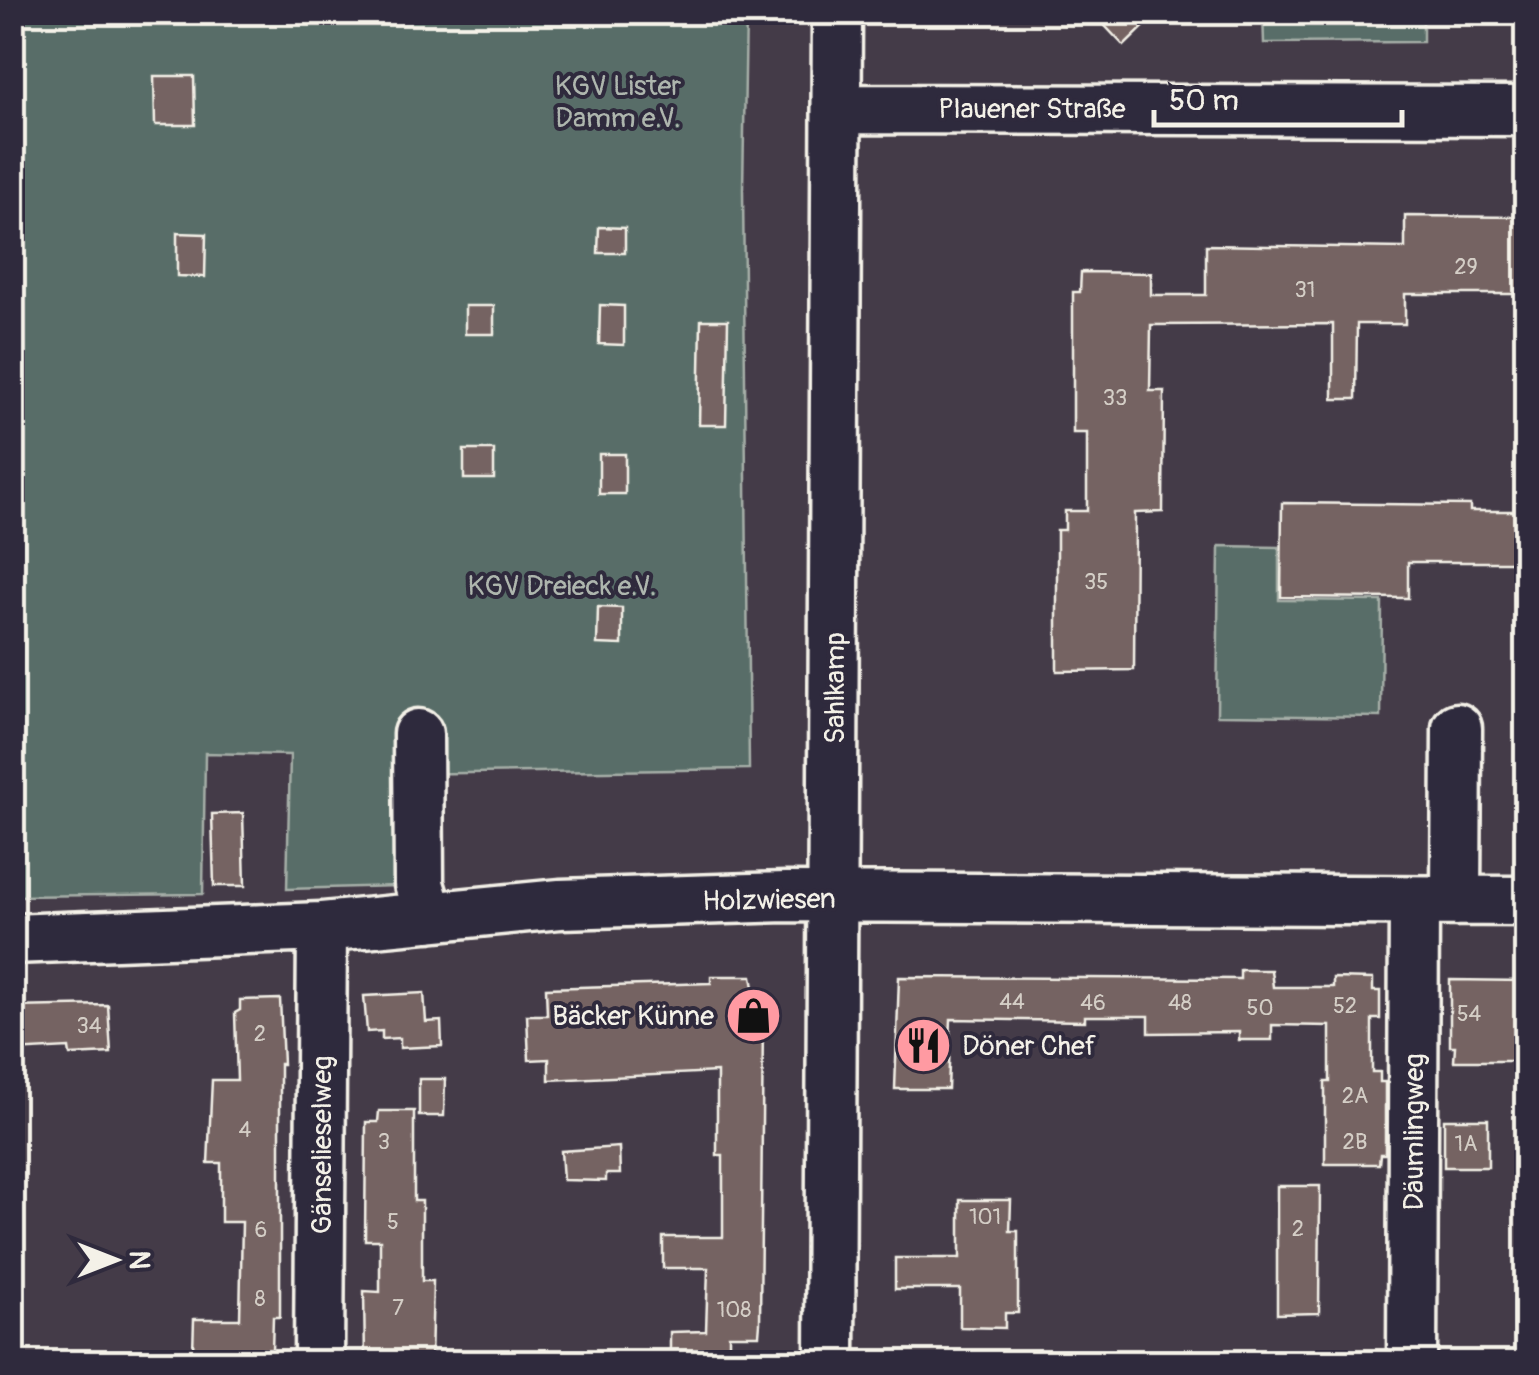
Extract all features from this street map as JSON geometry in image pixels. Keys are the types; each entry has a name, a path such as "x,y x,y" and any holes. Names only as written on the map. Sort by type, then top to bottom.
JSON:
{"street":[{"name":"Sahlkamp","path":"830,1362 837,12"},
{"name":"Plauener Straße","path":"836,108 1526,110"},
{"name":"Däumlingweg","path":"1412,1362 1435,901 1457,728"},
{"path":"418,734 419,884 429,917"},
{"name":"Holzwiesen","path":"12,939 322,927 560,904 832,898 1526,901"},
{"name":"Gänselieselweg","path":"319,1362 322,927"}],"green space":[{"path":"12,13 746,13 743,190 749,769 398,774 397,886 287,889 290,755 205,753 203,894 13,896"},
{"path":"1263,13 1423,13 1423,42 1264,43"},
{"path":"1219,546 1279,547 1279,600 1382,601 1381,717 1217,715"}],"building":[{"path":"1092,12 1159,12 1124,46"},
{"path":"154,76 194,76 195,125 155,125"},
{"path":"1405,216 1526,217 1526,294 1405,294 1405,324 1357,324 1356,399 1333,399 1333,324 1151,325 1150,391 1164,391 1163,512 1135,513 1134,670 1057,671 1057,530 1065,530 1065,511 1087,511 1087,433 1073,433 1073,292 1080,292 1081,272 1151,273 1151,295 1206,295 1206,245 1405,248"},
{"path":"599,227 625,228 625,253 598,253"},
{"path":"177,233 206,234 205,277 177,276"},
{"path":"600,305 624,306 624,345 599,344"},
{"path":"465,306 494,306 494,334 465,334"},
{"path":"701,320 728,320 726,425 699,425"},
{"path":"464,450 494,450 494,479 464,479"},
{"path":"599,454 625,454 625,494 599,494"},
{"path":"1282,503 1470,505 1470,511 1526,511 1526,562 1408,562 1408,598 1281,597"},
{"path":"598,607 622,608 622,645 597,644"},
{"path":"243,813 245,886 214,886 212,814"},
{"path":"1240,970 1271,970 1273,987 1333,987 1333,978 1373,979 1373,991 1380,991 1380,1019 1372,1019 1372,1072 1380,1072 1380,1082 1385,1082 1385,1154 1380,1154 1379,1164 1325,1164 1330,1026 1272,1025 1272,1040 1239,1040 1239,1032 1149,1033 1149,1016 1085,1016 1085,1021 951,1019 948,1089 895,1089 899,977 1240,979"},
{"path":"711,976 752,976 763,1022 759,1335 729,1335 729,1362 670,1362 670,1332 706,1331 708,1268 663,1268 663,1237 723,1237 723,1155 717,1155 717,1072 549,1080 549,1059 529,1060 527,1015 547,1015 546,988 711,983"},
{"path":"1450,980 1526,981 1526,1061 1454,1061 1455,1046 1450,1046"},
{"path":"424,993 426,1022 441,1021 442,1046 400,1048 400,1038 382,1039 382,1031 367,1032 364,996"},
{"path":"280,999 280,1317 273,1317 272,1351 261,1351 261,1362 219,1362 219,1351 193,1351 194,1319 240,1319 242,1222 221,1222 221,1163 208,1163 212,1080 237,1080 235,1013 240,1010 240,1000"},
{"path":"108,1005 111,1053 70,1055 69,1048 12,1051 12,1007"},
{"path":"419,1079 445,1079 444,1116 419,1116"},
{"path":"379,1111 414,1111 414,1201 422,1201 422,1281 433,1281 431,1362 365,1362 364,1291 380,1292 380,1240 365,1240 366,1122 378,1122"},
{"path":"1444,1119 1488,1119 1488,1167 1444,1167"},
{"path":"619,1147 620,1174 606,1174 606,1181 563,1180 561,1151"},
{"path":"1277,1186 1320,1186 1319,1313 1277,1314"},
{"path":"960,1200 1011,1200 1010,1231 1018,1231 1018,1313 1005,1313 1005,1328 960,1327 960,1289 895,1289 895,1258 960,1258"}],"place":[{"name":"Bäcker Künne","path":"753,1015"},
{"name":"Döner Chef","path":"923,1045"}],"park label":[{"name":"KGV Lister Damm e.V.","path":"618,101"},
{"name":"KGV Dreieck e.V.","path":"562,585"}]}
